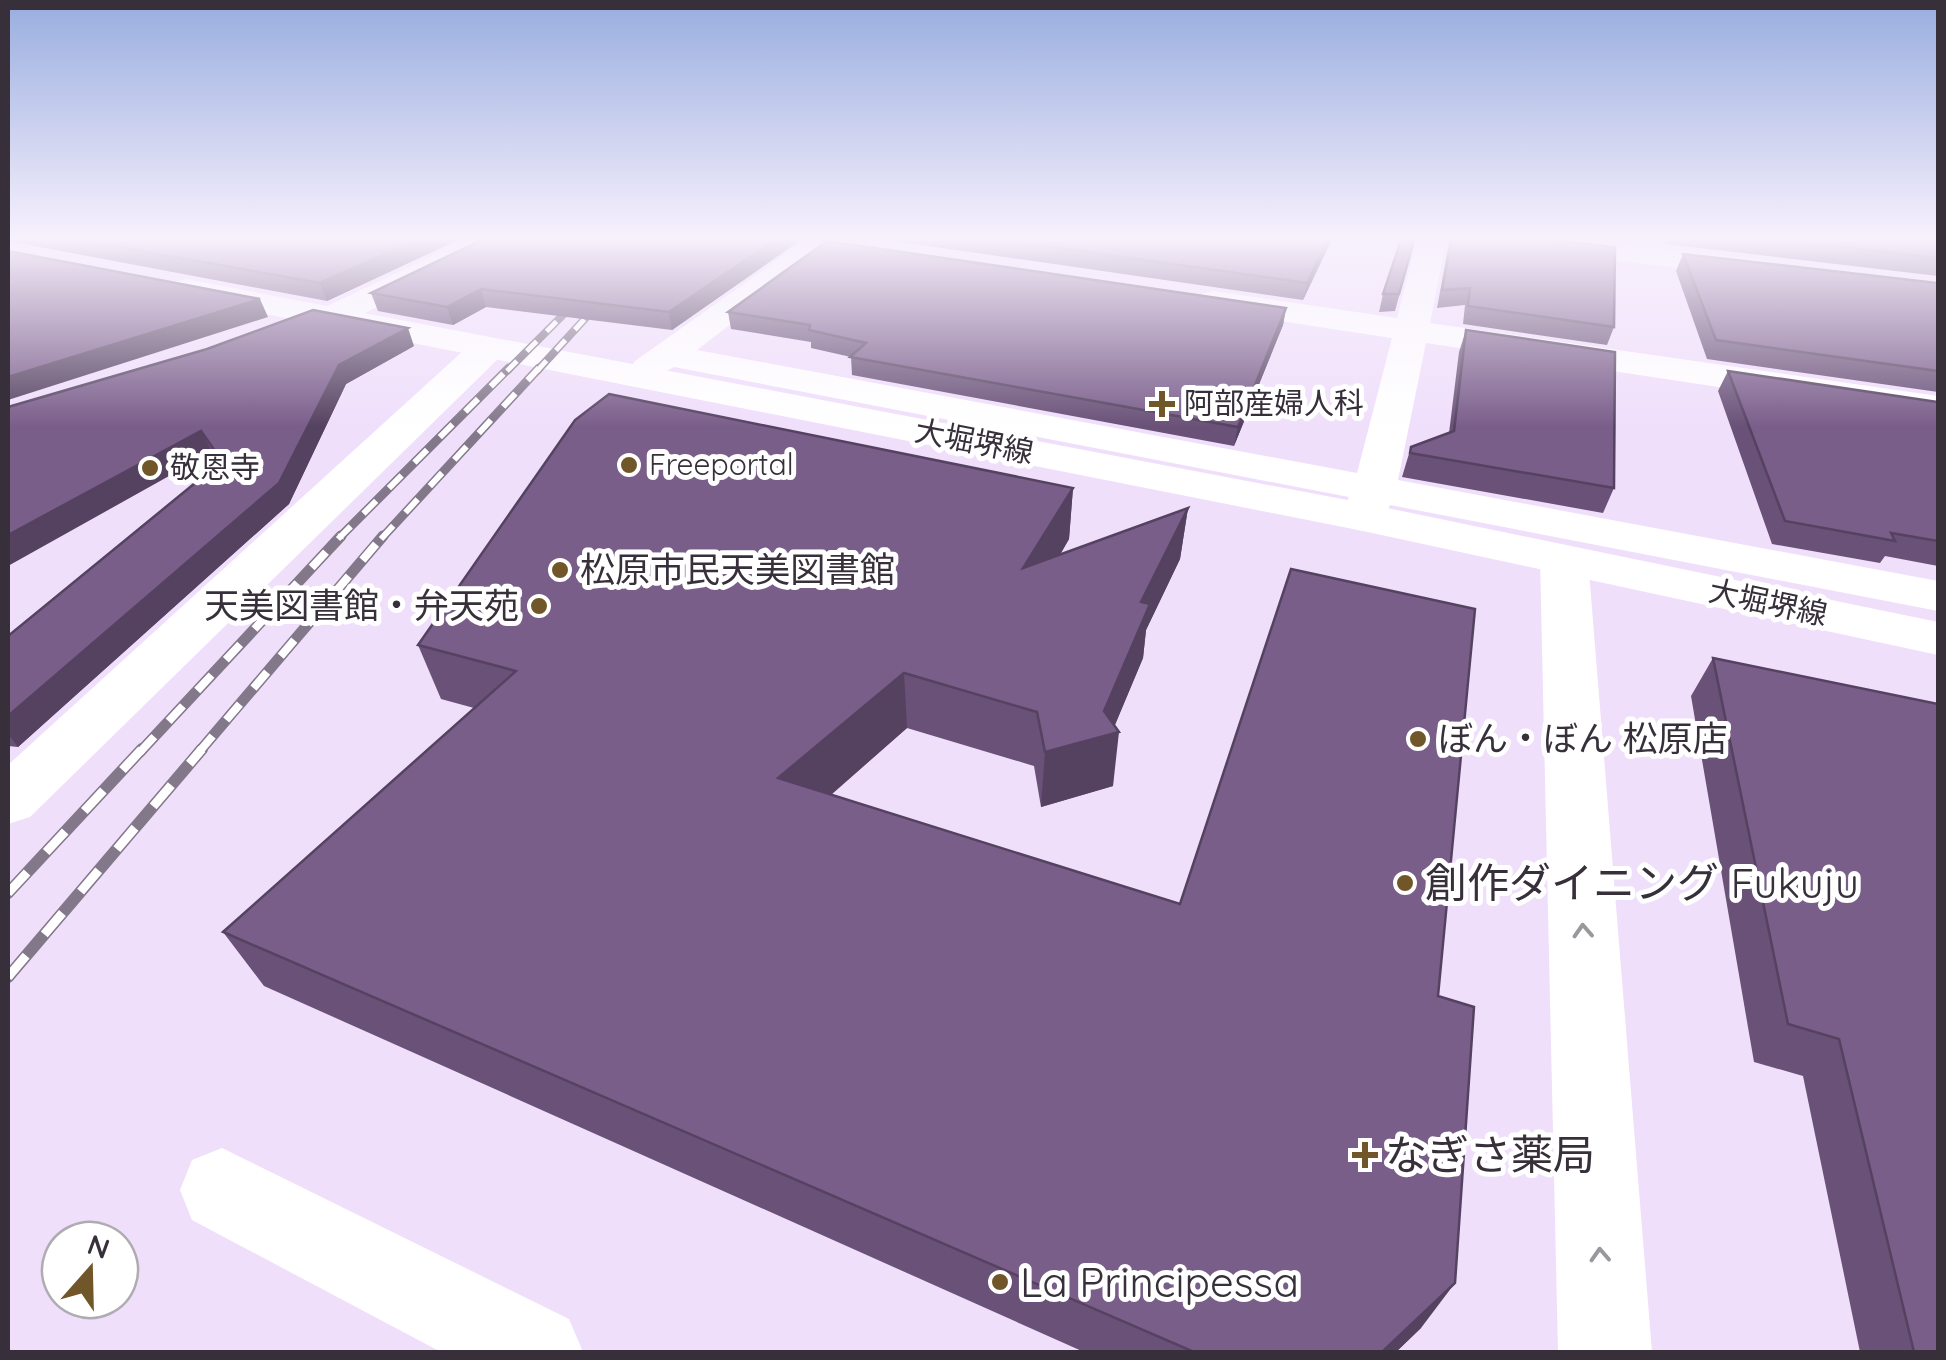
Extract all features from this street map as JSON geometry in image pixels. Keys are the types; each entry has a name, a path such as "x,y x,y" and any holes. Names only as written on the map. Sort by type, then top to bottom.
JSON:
{"street":[{"path":"245,300 487,349 652,366 1368,503 1938,596"},
{"path":"262,340 358,300"},
{"path":"652,366 751,300"},
{"path":"1212,300 1938,408"},
{"path":"1368,503 1417,300"},
{"path":"8,801 487,349"},
{"name":"大堀堺線","path":"1368,503 1564,559 1938,639"},
{"path":"1564,559 1606,1352"},
{"path":"222,1190 536,1352"}],"building":[{"path":"8,300 255,300 8,377"},
{"path":"412,300 459,300 447,307"},
{"path":"575,300 686,300 669,312"},
{"path":"744,300 1234,300 1286,308 1238,427 850,357 866,343 809,330 810,325 728,312"},
{"path":"1469,300 1614,300 1614,327 1468,306"},
{"path":"1701,300 1938,300 1938,371 1716,340"},
{"path":"313,310 408,328 339,365 279,483 8,716 8,636 222,461 201,431 8,535 8,407 207,349"},
{"path":"1466,330 1615,352 1614,488 1410,453 1411,447 1454,431"},
{"path":"1728,371 1938,402 1938,541 1891,533 1895,541 1785,521"},
{"path":"609,394 1073,488 1023,568 1188,508 1141,602 1150,604 1104,711 1119,732 1045,752 1037,712 904,673 778,778 1180,904 1291,569 1475,609 1438,996 1474,1007 1455,1283 1382,1352 1194,1352 223,932 516,671 418,645 575,420"},
{"path":"1713,658 1938,704 1938,1352 1914,1352 1839,1039 1788,1024"}],"railway":[{"path":"507,371 578,300"},
{"path":"537,371 602,300"},
{"path":"341,536 509,368"},
{"path":"381,539 539,368"},
{"path":"140,752 341,536"},
{"path":"338,539 341,536"},
{"path":"199,752 383,536"},
{"path":"8,893 142,749"},
{"path":"8,977 202,749"}],"place":[{"name":"阿部産婦人科","path":"1162,404"},
{"name":"Freeportal","path":"629,465"},
{"name":"敬恩寺","path":"150,468"},
{"name":"松原市民天美図書館","path":"560,570"},
{"name":"天美図書館・弁天苑","path":"539,606"},
{"name":"ぼん・ぼん 松原店","path":"1418,739"},
{"name":"創作ダイニング Fukuju","path":"1405,883"},
{"name":"なぎさ薬局","path":"1365,1155"},
{"name":"La Principessa","path":"1000,1282"}]}
